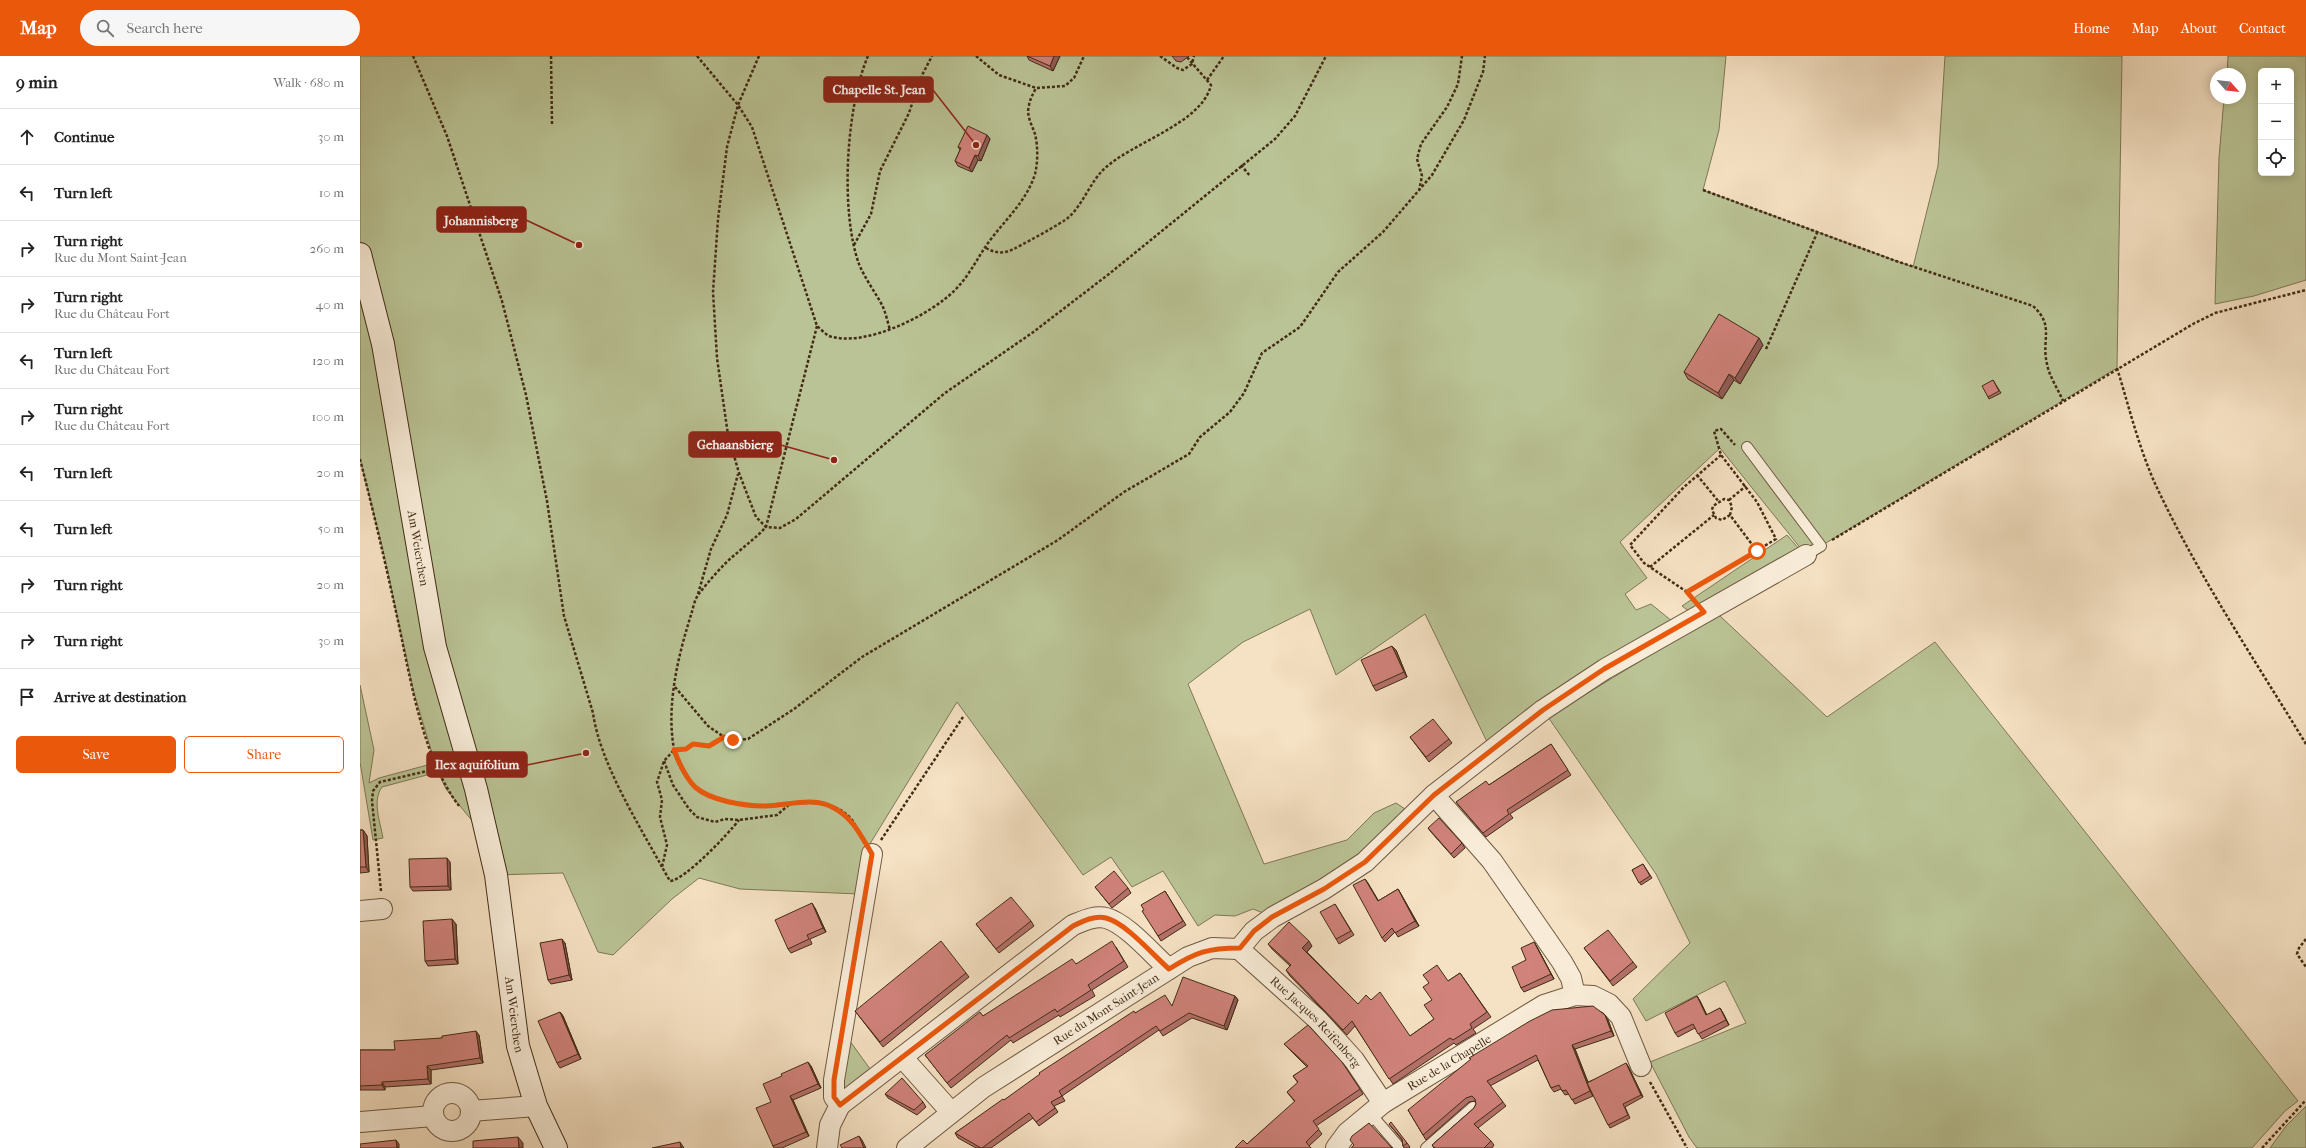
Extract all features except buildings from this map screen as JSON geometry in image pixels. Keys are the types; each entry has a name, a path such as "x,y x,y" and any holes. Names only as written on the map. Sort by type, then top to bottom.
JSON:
{"main road":[{"name":"Am Weierchen","path":"360,254 383,344 435,647 476,789 496,875 518,1046 536,1106 556,1148"}],"street":[{"path":"1240,948 1254,931 1272,917 1324,889 1365,862 1434,795 1543,710 1604,669 1806,556"},
{"path":"1434,795 1492,861 1562,962 1571,978 1575,995"},
{"path":"840,1105 834,1097 834,1080 872,854"},
{"path":"360,911 382,909"},
{"path":"827,1148 830,1125 840,1105 1073,926 1090,918 1106,918 1123,926 1169,969"},
{"name":"Rue du Mont Saint-Jean","path":"907,1148 984,1087 1188,957 1212,948 1240,948"},
{"name":"Rue Jacques Reifenberg","path":"1240,948 1318,1020 1354,1060 1376,1108"},
{"name":"Rue de la Chapelle","path":"1336,1148 1347,1133 1376,1108 1544,1005 1575,995 1593,996 1609,1004 1621,1017 1641,1066"},
{"path":"902,1057 951,1112"},
{"path":"454,1092 463,1096 469,1102 471,1111 466,1124 454,1131 445,1130 437,1124 433,1116 433,1106 445,1093 454,1092"},
{"path":"471,1111 536,1106"},
{"path":"360,1122 433,1116"}],"lane":[{"path":"1747,447 1821,546 1806,556"},
{"path":"1426,1148 1473,1107"},
{"path":"1376,1108 1400,1148"}],"path":[{"path":"413,56 447,136 502,301 526,395 547,501 564,616 595,728 624,798 670,881 676,880 728,833 739,820"},
{"path":"551,56 552,124"},
{"path":"697,56 738,105 752,127 817,326 766,527 756,538 735,554 697,596"},
{"path":"759,56 738,105 727,147 718,219 713,292 717,358 728,435 738,473 756,517 766,527 780,528 796,519 945,393 1032,333 1109,274 1241,165 1275,139 1295,116 1326,56"},
{"path":"868,56 854,109 848,162 848,212 854,246 860,265 884,309 890,330"},
{"path":"854,246 871,214 880,171 909,113 920,79 932,56"},
{"path":"976,56 992,71 1036,88 1065,86 1074,78 1084,56"},
{"path":"1160,56 1177,68 1183,70 1192,64 1194,56"},
{"path":"986,248 994,253 1008,251 1069,217 1104,170 1158,134 1181,123 1209,93 1211,85 1186,56"},
{"path":"1207,80 1224,56"},
{"path":"1419,191 1422,176 1417,159 1421,144 1450,101 1458,84 1462,56"},
{"path":"674,687 689,702 708,726 724,737 733,740 748,739 794,709 862,657 1058,540 1124,492 1189,454 1200,436 1230,412 1244,393 1262,353 1300,327 1338,272 1383,232 1432,175 1464,120 1483,72 1485,56"},
{"path":"817,326 828,335 840,338 857,338 890,330 923,313 955,290 975,266 986,248 1029,190 1035,173 1036,142 1029,118 1029,105 1036,88"},
{"path":"1241,165 1250,176"},
{"path":"1703,190 1817,233 2032,306 2042,314 2046,325 2047,364 2063,401"},
{"path":"1766,349 1817,233"},
{"path":"1839,536 2117,368 2214,313 2306,290"},
{"path":"2117,368 2137,433 2159,491 2214,594 2306,744"},
{"path":"1687,592 1776,539 1758,502 1721,455 1714,431 1721,429"},
{"path":"1704,612 1687,592 1644,563 1630,545 1684,487 1721,455"},
{"path":"360,459 383,550 414,693 436,769 446,789 460,807"},
{"path":"738,473 727,515 711,549 684,637 674,687 672,725 674,750 681,769 695,787 712,796 735,802 765,806 791,803 817,803 833,807 851,820 872,854 963,717"},
{"path":"1697,475 1719,502"},
{"path":"1729,500 1732,507 1730,515 1722,520 1716,518 1714,515 1714,506 1724,499 1729,500 1746,486"},
{"path":"1650,567 1714,515"},
{"path":"1730,515 1757,551"},
{"path":"662,867 667,845 660,817 662,800 657,782 664,761 674,750 686,749 693,744 709,746 724,737"},
{"path":"664,761 673,785 689,809 697,817 715,822 725,819 739,820 777,815 791,803"},
{"path":"382,909 378,839 372,801 373,792 380,782 436,769"},
{"path":"2306,939 2299,948 2297,954 2306,967"},
{"path":"1641,1066 1687,1148"},
{"path":"2262,1148 2306,1100"}],"green space":[{"path":"360,56 1726,56 1719,130 1703,190 1913,267 1938,166 1945,56 2122,56 2117,368 1806,555 1720,448 1620,542 1647,578 1625,594 1636,610 1651,604 1678,626 1491,750 1425,614 1336,675 1310,609 1243,642 1188,684 1264,864 1347,840 1374,813 1396,803 1414,815 1273,917 1253,909 1235,916 1215,915 1198,926 1163,871 1132,887 1111,857 1083,875 957,702 868,847 859,894 740,889 699,878 672,899 613,955 598,952 563,873 496,875 488,840 446,789 438,772 382,787 379,793 377,805 383,838 373,840 360,762 360,685 374,750 369,783 379,778 435,763 414,693 383,550 360,459"},
{"path":"2228,56 2306,56 2306,280 2254,296 2215,304 2219,158 2224,104 2246,104 2246,68 2227,68"},
{"path":"1787,535 1800,550 1694,615 1682,606"},
{"path":"1718,614 1827,717 1935,642 2298,1101 2285,1111 2252,1148 1697,1148 1689,1137 1650,1062 1746,1023 1725,981 1646,1021 1633,999 1690,943 1656,874 1548,717"},
{"path":"847,1037 873,1073 851,1090 842,1089"},
{"path":"2306,1106 2306,1148 2270,1148 2286,1126"}],"place":[{"name":"Chapelle St. Jean","path":"976,145"},
{"name":"Johannisberg","path":"579,245"},
{"name":"Gehaansbierg","path":"834,460"},
{"name":"Ilex aquifolium","path":"586,753"}],"route":[{"path":"733,740 724,737 709,746 693,744 686,749 674,750 681,769 695,787 712,796 735,802 765,806 791,803 817,803 833,807 851,820 872,854 834,1080 834,1097 840,1105 1073,926 1090,918 1106,918 1123,926 1169,969 1188,957 1212,948 1240,948 1254,931 1272,917 1324,889 1365,862 1434,795 1479,758 1543,710 1604,669 1704,612 1687,592 1757,551"}]}
